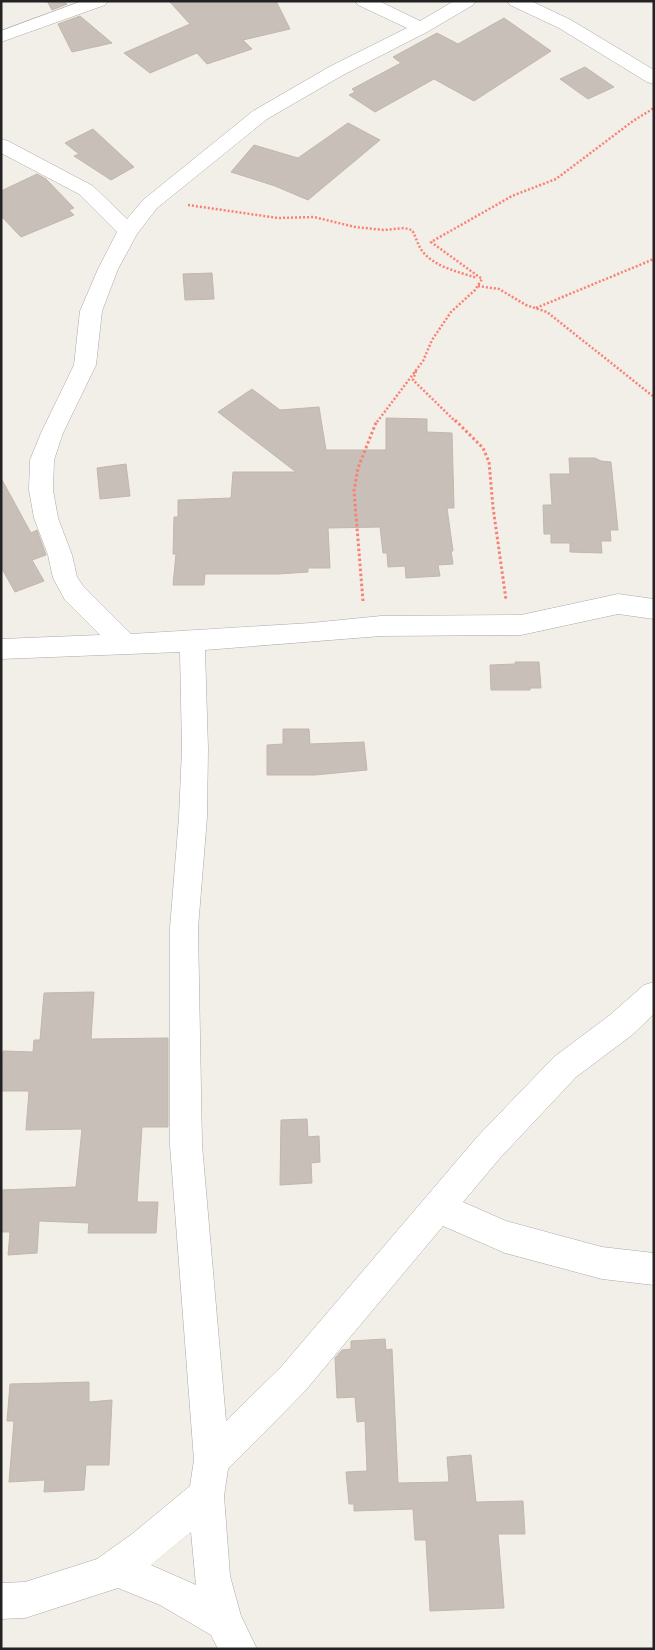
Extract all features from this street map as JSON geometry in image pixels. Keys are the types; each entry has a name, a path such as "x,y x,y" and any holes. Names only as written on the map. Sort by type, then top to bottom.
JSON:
{"street":[{"path":"1,37 99,1"},
{"path":"364,1 421,28"},
{"path":"124,643 74,593 65,578 60,555 46,518 40,490 42,460 52,433 84,365 91,311 108,268 128,231 150,204 260,115 336,71 421,28 466,1"},
{"path":"516,1 565,24 654,78"},
{"path":"1,144 86,190 128,231"},
{"path":"1,649 192,641 381,626 521,625 618,604 654,609"},
{"path":"192,641 195,750 193,818 184,928 186,1145 212,1460 206,1496 212,1576 231,1635"},
{"path":"212,1460 293,1379 489,1147 566,1066 621,1025 654,995"},
{"path":"438,1208 504,1237 602,1263 654,1269"},
{"path":"1,1601 25,1600 107,1574 145,1547 206,1496"},
{"path":"115,1568 173,1592 231,1635"}],"path":[{"path":"482,279 431,242 512,196 556,179 633,121 654,108"},
{"path":"150,204 200,206 278,218 314,217 355,228 384,230 408,228 412,230 425,254 448,267 482,279"},
{"path":"536,308 654,258"},
{"path":"365,628 354,490 358,468 378,420 423,361 432,340 451,312 482,279"},
{"path":"478,285 475,286 499,289 519,301 547,312 561,321 654,397"},
{"path":"417,368 413,380 478,442 489,462 493,507 510,625"}],"building":[{"path":"47,1 63,1 67,4 52,10"},
{"path":"169,1 276,1 290,29 243,40 252,49 207,64 197,53 150,73 124,53 190,24"},
{"path":"80,16 112,43 72,52 58,24"},
{"path":"504,18 551,51 474,101 434,79 375,112 349,95 355,92 352,89 401,63 393,57 437,33 458,44"},
{"path":"585,67 614,87 588,99 560,79"},
{"path":"348,123 380,140 308,200 275,186 231,172 254,145 298,158"},
{"path":"93,129 134,167 111,180 74,156 79,154 65,143"},
{"path":"37,174 46,179 74,208 69,210 74,215 21,237 1,216 1,191"},
{"path":"212,273 214,299 185,300 183,274"},
{"path":"252,389 280,410 319,407 326,450 386,450 386,418 427,419 427,432 452,433 454,508 447,508 453,564 438,565 440,576 406,578 405,566 388,567 387,553 383,553 380,527 328,528 330,568 308,568 308,572 278,574 205,574 204,585 173,585 176,554 173,554 174,517 178,517 178,500 231,498 233,472 296,472 218,412"},
{"path":"569,458 595,458 611,462 618,530 610,530 611,541 601,541 602,553 570,552 570,543 551,543 551,534 544,534 543,505 552,505 550,474 570,474"},
{"path":"126,464 130,496 100,499 97,468"},
{"path":"1,478 31,533 37,530 46,555 32,560 44,581 15,592 1,567"},
{"path":"515,662 539,662 541,688 530,688 530,690 491,690 490,665 515,664"},
{"path":"283,729 309,729 310,744 364,742 367,770 315,775 267,775 267,745 283,744"},
{"path":"94,992 91,1039 168,1038 168,1127 142,1127 137,1202 158,1202 156,1233 88,1233 89,1223 39,1221 37,1253 8,1255 10,1232 1,1232 1,1190 76,1187 82,1129 26,1130 29,1091 1,1091 3,1051 33,1052 34,1040 40,1040 44,993"},
{"path":"307,1119 308,1137 319,1136 320,1162 311,1163 312,1183 280,1185 281,1120"},
{"path":"385,1339 386,1350 392,1349 398,1483 449,1482 447,1457 471,1455 476,1502 523,1501 525,1534 498,1534 504,1608 430,1611 426,1540 415,1540 413,1509 354,1511 354,1504 349,1504 346,1472 367,1471 365,1421 357,1422 355,1397 337,1398 335,1358 342,1350 351,1349 351,1341"},
{"path":"89,1382 89,1402 112,1400 109,1465 86,1465 84,1490 44,1492 45,1480 9,1482 14,1421 7,1421 10,1384"}]}
